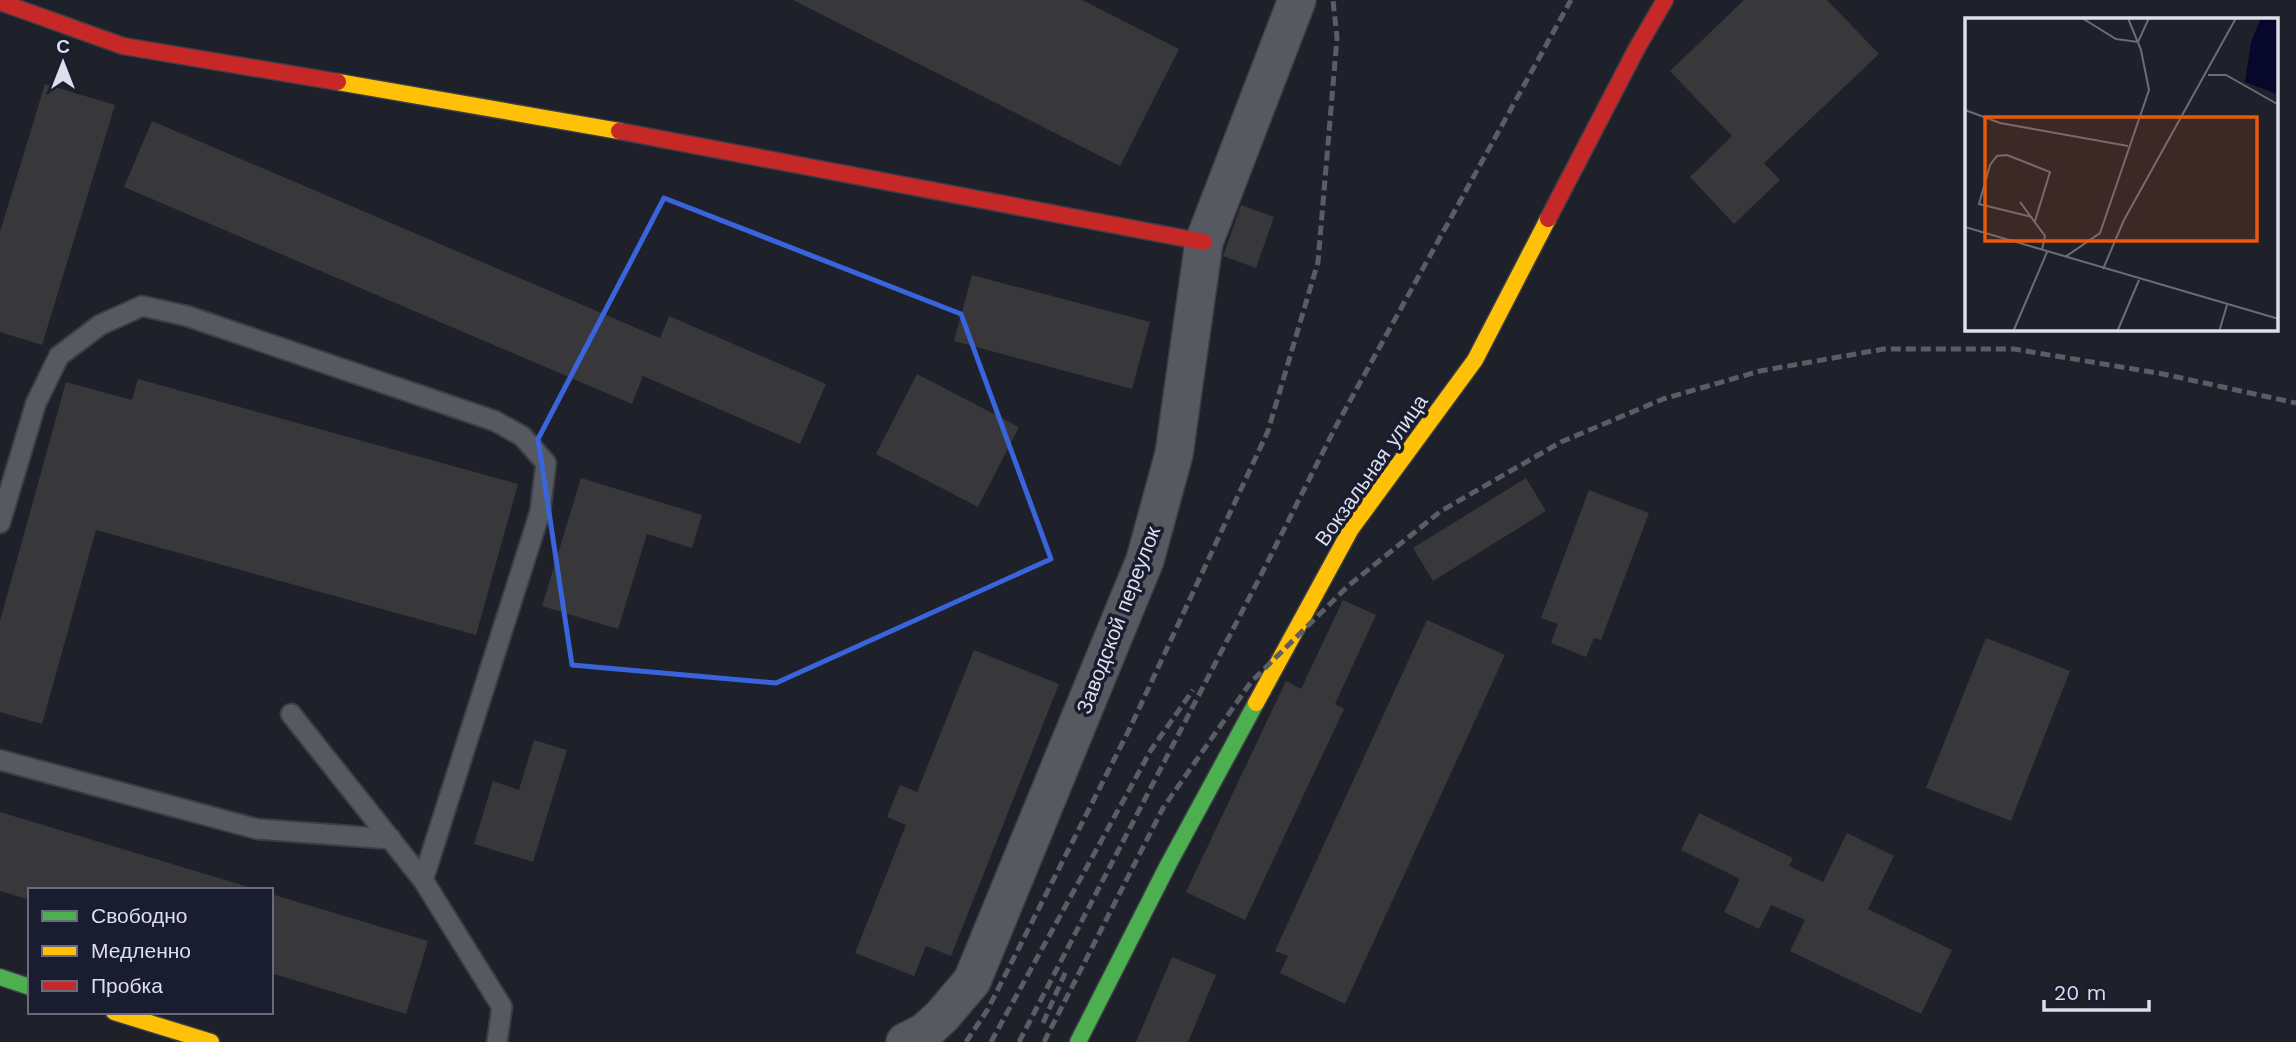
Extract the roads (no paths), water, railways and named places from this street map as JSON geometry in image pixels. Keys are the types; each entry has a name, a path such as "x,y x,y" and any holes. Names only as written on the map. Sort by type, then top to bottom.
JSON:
{"street":[{"name":"Заводской переулок","path":"905,1042 925,1032 972,981 1145,560 1174,454 1204,242 1297,0"},
{"name":"Вокзальная улица","path":"1078,1042 1168,865 1351,529 1475,360 1637,48 1665,0"},
{"path":"0,2 123,46 545,117 1204,242"},
{"path":"0,978 28,985"},
{"path":"120,1014 211,1042"}],"lane":[{"path":"0,523 37,403 60,356 100,325 142,306 187,316 495,421 522,436 546,463 540,512 423,880"},
{"path":"291,714 423,880 502,1007 497,1042"},
{"path":"0,760 257,829 391,839"}],"railway":[{"path":"966,1042 988,1009 1130,728 1268,431 1318,262 1337,38 1333,0"},
{"path":"1019,1042 1335,428 1571,0"},
{"path":"1044,1042 1163,808 1251,682 1348,586 1441,511 1561,442 1663,399 1760,371 1884,349 2014,349 2163,374 2296,403"},
{"path":"991,1042 1151,750 1193,690"},
{"path":"1043,1023 1066,971"}]}
